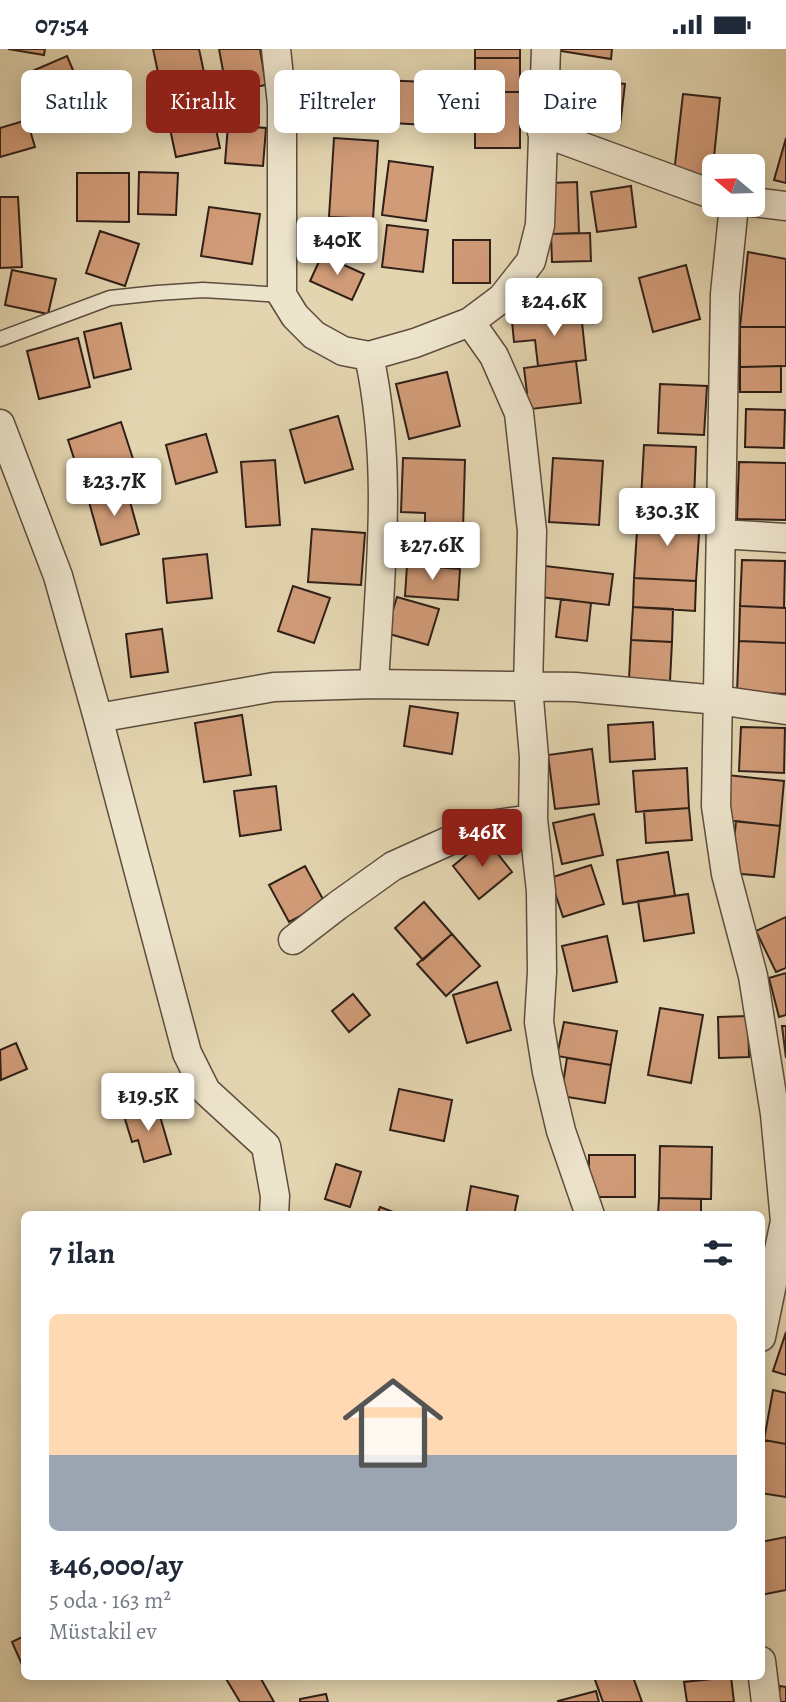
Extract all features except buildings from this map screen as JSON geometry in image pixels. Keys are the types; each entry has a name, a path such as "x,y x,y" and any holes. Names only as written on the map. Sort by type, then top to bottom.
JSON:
{"street":[{"path":"276,49 282,104 282,295 295,316 314,335 343,351 369,356 415,343 470,322 502,298 531,261 540,225 542,133"},
{"path":"544,70 545,49"},
{"path":"545,133 702,191"},
{"path":"765,204 786,206"},
{"path":"733,217 725,294 716,806 726,874 755,989 775,1114 785,1221 765,1318"},
{"path":"470,322 494,356 519,413 532,531 528,687 534,757 533,819 541,891 542,972 539,1022 561,1132 589,1211"},
{"path":"369,356 377,392 384,494 374,684"},
{"path":"0,424 58,576 187,1053 206,1091 266,1146 275,1196 274,1211"},
{"path":"721,534 786,538"},
{"path":"98,718 274,687 374,684 575,687 786,709"},
{"path":"293,940 393,866 482,826 533,819"},
{"path":"763,1680 766,1702"}],"lane":[{"path":"0,339 110,299 203,290 282,295"}]}
